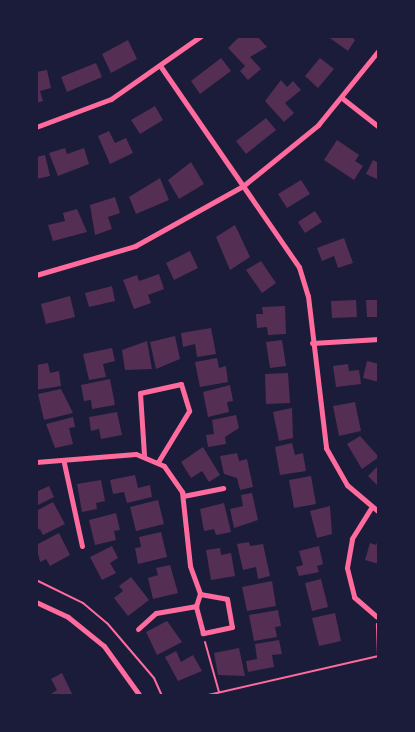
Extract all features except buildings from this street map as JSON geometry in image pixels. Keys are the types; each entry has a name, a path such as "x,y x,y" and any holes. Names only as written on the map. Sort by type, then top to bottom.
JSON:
{"street":[{"path":"36,127 104,102 161,67 201,36"},
{"path":"36,275 135,246 243,186 290,149 342,98 379,50"},
{"path":"161,67 299,267 308,296 312,343 326,448 347,485 371,508 379,512"},
{"path":"342,98 379,127"},
{"path":"312,343 379,339"},
{"path":"144,455 140,392 181,384 189,411 158,462"},
{"path":"36,461 64,463 144,455 158,462 173,475 183,496 190,566 200,594 196,606 203,633 227,630 234,621 226,598 200,594"},
{"path":"64,463 82,546"},
{"path":"183,496 223,488"},
{"path":"371,508 352,539 347,568 354,597 376,617"},
{"path":"36,602 68,617 104,646 140,696"},
{"path":"138,629 156,613 196,606"}],"path":[{"path":"36,580 84,603 107,623 154,678 162,696"},
{"path":"204,696 378,656 376,617"},
{"path":"203,633 219,692"}]}
